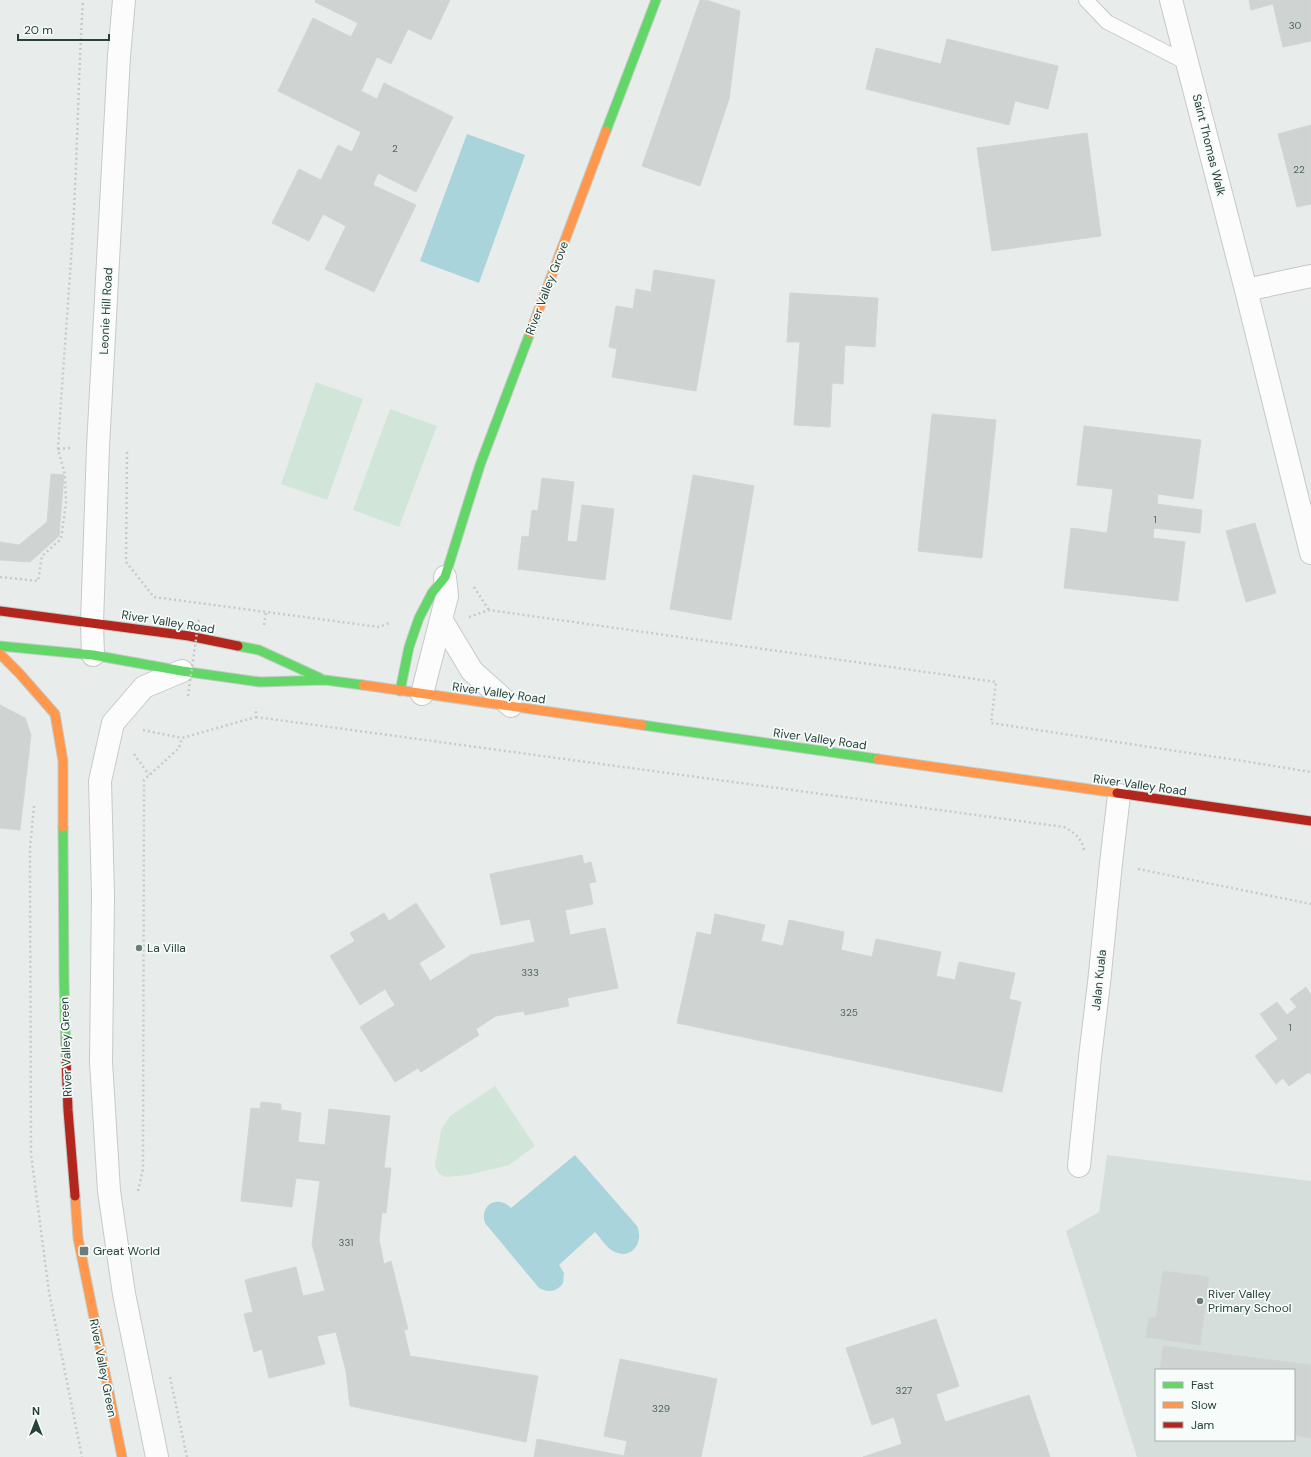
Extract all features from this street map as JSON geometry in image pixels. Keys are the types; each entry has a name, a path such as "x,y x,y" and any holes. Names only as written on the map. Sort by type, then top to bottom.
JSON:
{"main road":[{"name":"River Valley Grove","path":"400,691 409,647 418,618 432,593 445,577 483,458 656,0"},
{"name":"River Valley Road","path":"0,611 189,636 259,650 325,680"},
{"name":"River Valley Road","path":"0,646 93,655 182,671 260,682 325,680 1119,795 1311,821"},
{"name":"River Valley Green","path":"0,654 55,714 63,761 64,979 68,1110 78,1238 122,1457"}],"street":[{"name":"Leonie Hill Road","path":"93,655 92,623 98,447 124,0"},
{"name":"Saint Thomas Walk","path":"1171,0 1246,290 1311,553"},
{"path":"1246,290 1311,276"},
{"name":"River Valley Grove","path":"422,694 442,621 447,596 445,577"},
{"path":"442,621 472,671 511,706"},
{"path":"157,1457 124,1294 109,1191 101,1062 103,895 100,781 113,723 144,687 182,671"},
{"name":"Jalan Kuala","path":"1079,1166 1090,1057 1100,983 1119,795"}],"lane":[{"path":"1086,0 1107,22 1187,63"}],"path":[{"path":"0,577 38,581 42,556 61,539 66,503 65,476 58,449 75,190 83,0"},
{"path":"127,445 126,562 154,598 379,627 407,616 418,618"},
{"path":"442,621 453,622 489,610 996,682 991,723 1311,772"},
{"path":"264,626 266,612"},
{"path":"188,696 199,618"},
{"path":"256,704 256,717"},
{"path":"137,1194 143,1169 144,780 179,748 182,738 256,717 1064,827 1073,831 1082,843 1085,859 1311,904"},
{"path":"170,1374 187,1457"}],"shaded area":[{"name":"River Valley Primary School","path":"1107,1155 1311,1181 1311,1457 1137,1457 1066,1231 1099,1212"}],"green space":[{"path":"316,382 363,399 327,500 281,484"},
{"path":"390,409 437,426 399,527 353,510"},
{"path":"495,1086 535,1146 509,1165 468,1175 446,1177 439,1174 435,1166 441,1130 450,1116"}],"water":[{"path":"467,134 525,155 479,283 420,261"},
{"path":"575,1155 637,1226 639,1232 638,1243 632,1251 621,1254 609,1248 595,1232 559,1265 564,1273 563,1283 561,1286 552,1291 546,1291 539,1288 485,1223 485,1211 487,1207 495,1202 501,1202 511,1208"}],"building":[{"path":"316,0 450,0 431,40 408,29 391,64 377,57 361,91 377,99 384,83 453,117 416,192 378,173 373,185 416,205 374,292 325,269 346,226 323,214 309,241 272,223 299,169 321,180 338,145 352,152 361,132 278,91 313,18 351,37 358,23 315,2"},
{"path":"700,0 706,0 740,11 729,99 700,186 642,166"},
{"path":"1249,0 1311,0 1311,41 1283,47 1273,4 1251,10"},
{"path":"947,39 1058,66 1048,109 1015,101 1009,125 866,89 876,48 941,64"},
{"path":"1311,125 1311,204 1297,207 1278,134"},
{"path":"1087,133 1101,236 992,251 977,148"},
{"path":"654,270 715,280 696,391 612,377 617,349 609,347 616,306 633,309 636,289 651,292"},
{"path":"790,293 878,298 875,347 845,345 843,384 832,383 830,427 794,425 800,342 787,342"},
{"path":"932,414 996,420 982,558 918,551"},
{"path":"1084,426 1201,440 1193,499 1158,494 1157,504 1202,510 1200,533 1154,528 1153,538 1185,542 1178,601 1064,588 1071,528 1107,533 1113,489 1077,485"},
{"path":"51,474 64,475 59,536 30,562 0,560 0,542 19,545 47,522"},
{"path":"693,475 754,486 731,620 670,609"},
{"path":"542,478 574,482 567,541 577,542 582,505 614,509 605,580 518,569 522,536 529,537 532,510 538,511"},
{"path":"1255,523 1276,593 1246,602 1226,531"},
{"path":"0,705 25,718 31,735 20,830 0,828"},
{"path":"582,855 584,864 591,862 596,882 589,883 593,904 565,910 570,935 605,928 618,988 567,998 569,1006 525,1015 524,1011 496,1016 476,1029 479,1035 421,1072 418,1068 395,1082 360,1027 395,1005 385,989 360,1005 330,956 355,941 350,933 384,913 389,921 416,903 445,947 419,963 430,981 471,955 535,942 530,919 501,925 490,874"},
{"path":"715,914 765,925 761,941 783,946 789,920 844,932 841,950 872,957 876,939 941,952 936,976 955,980 959,962 1015,973 1009,999 1021,1002 1002,1092 677,1023 697,932 711,935"},
{"path":"1306,987 1311,995 1311,1075 1309,1072 1289,1086 1283,1078 1276,1084 1255,1056 1278,1039 1260,1014 1277,1002 1287,1015 1297,1007 1290,999"},
{"path":"261,1102 281,1104 281,1110 301,1113 298,1142 325,1145 329,1109 390,1116 384,1168 391,1168 386,1213 382,1212 379,1240 384,1264 391,1261 408,1329 404,1330 410,1356 346,1371 336,1332 317,1336 325,1364 269,1378 262,1349 254,1352 244,1314 253,1312 245,1280 296,1267 303,1296 325,1291 312,1244 320,1181 296,1178 292,1207 241,1201 251,1108 260,1109"},
{"path":"1163,1271 1209,1277 1200,1345 1146,1337 1149,1317 1156,1318"},
{"path":"936,1319 959,1386 936,1394 945,1422 1029,1395 1050,1457 863,1457 902,1444 894,1417 872,1425 846,1348"},
{"path":"1163,1346 1311,1365 1311,1438 1295,1435 1295,1369 1160,1369"},
{"path":"410,1356 538,1376 526,1442 350,1406 346,1371"},
{"path":"620,1359 717,1379 701,1457 534,1457 537,1439 624,1456 627,1441 604,1436"}],"traffic: fast":[{"path":"606,131 656,0"},
{"path":"400,691 409,647 419,618 432,593 445,577 480,465 530,333"},
{"path":"0,646 93,655 182,671 260,682 325,680 363,685"},
{"path":"238,646 259,650 320,678"},
{"path":"642,725 878,759"},
{"path":"63,827 66,1059"}],"traffic: slow":[{"path":"530,333 606,131"},
{"path":"0,654 55,714 63,761 63,827"},
{"path":"363,685 642,725"},
{"path":"878,759 1117,793"},
{"path":"75,1196 78,1238 122,1457"}],"traffic: jam":[{"path":"0,611 189,636 238,646"},
{"path":"1117,793 1311,821"},
{"path":"66,1059 68,1110 75,1196"}],"place":[{"name":"La Villa","path":"139,948"},
{"name":"Great World","path":"84,1251"},
{"name":"River Valley Primary School","path":"1200,1301"}]}
